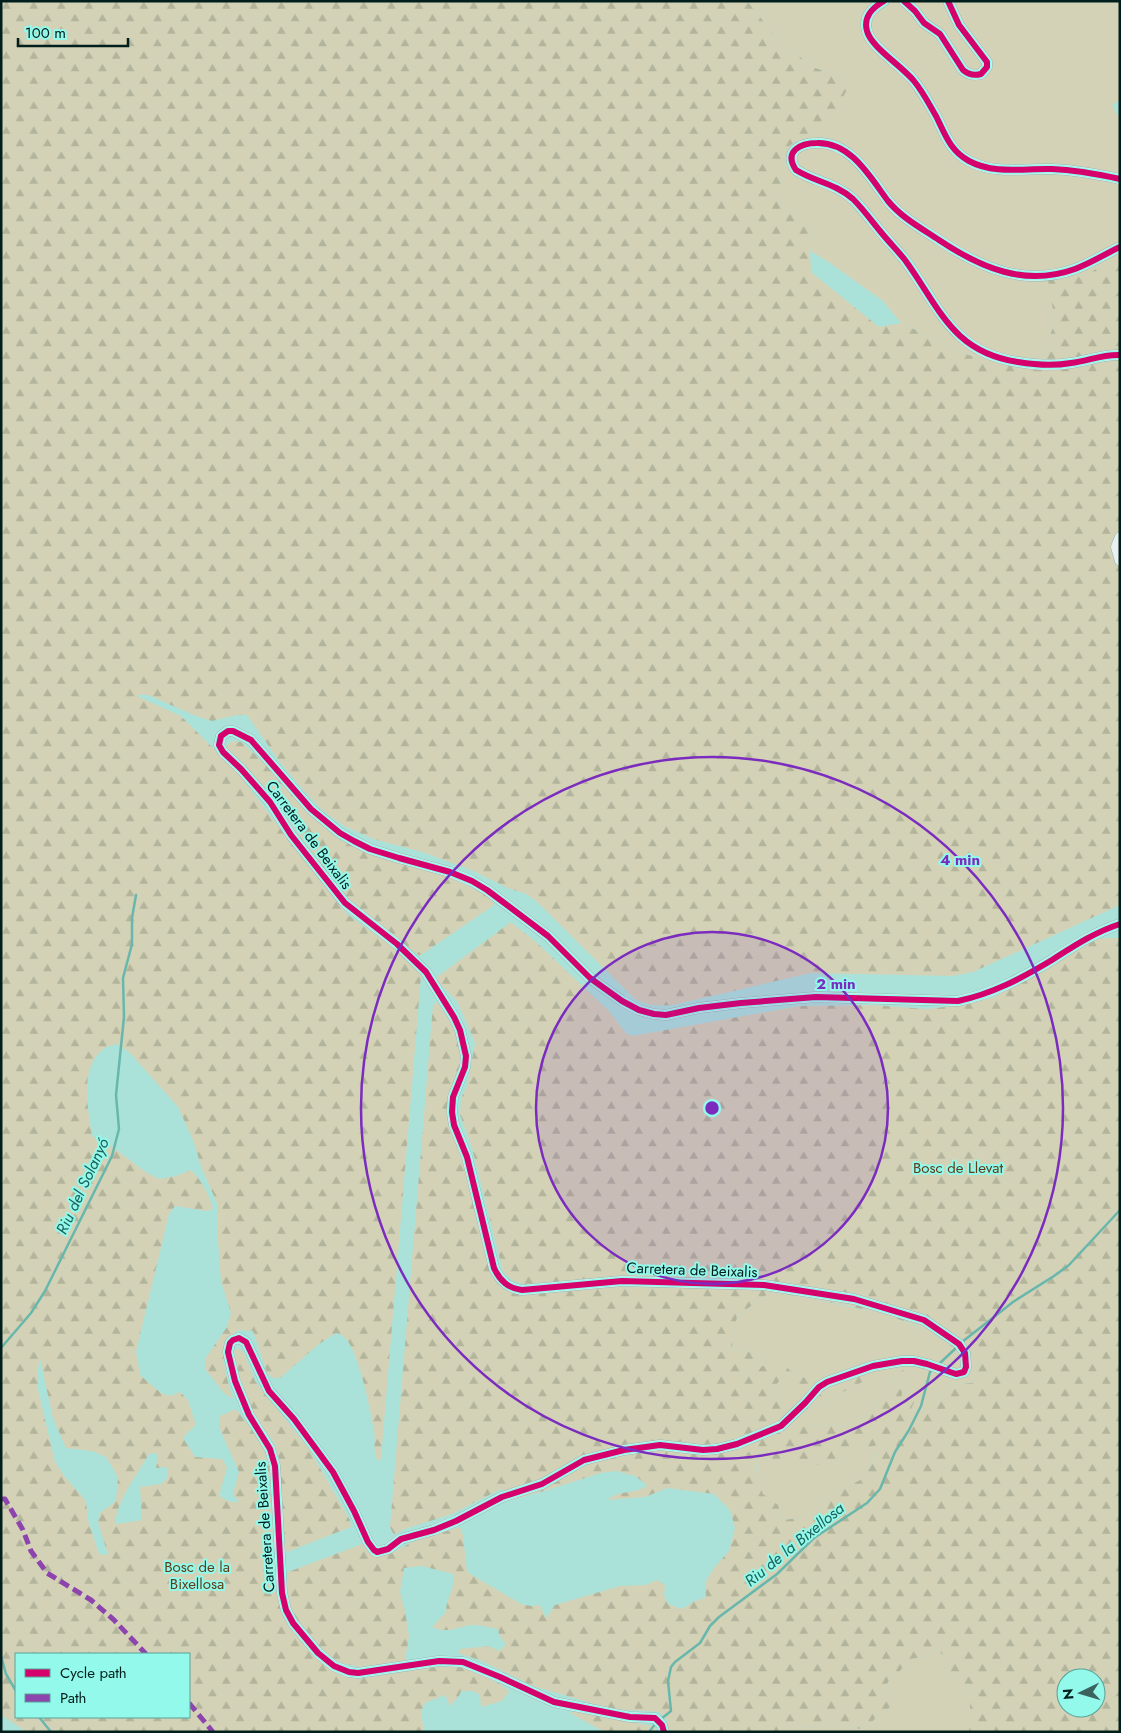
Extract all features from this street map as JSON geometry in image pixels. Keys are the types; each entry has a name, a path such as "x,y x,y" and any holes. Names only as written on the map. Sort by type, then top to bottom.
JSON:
{"main road":[{"path":"884,1 868,14 866,22 869,37 913,80 925,95 949,144 958,154 991,169 1067,170 1088,172 1120,179"},
{"path":"904,1 924,23 940,34 967,74 981,74 987,67 987,62 959,25 948,1"},
{"path":"1120,247 1087,264 1058,273 1030,275 1003,272 967,258 908,220 896,210 868,173 837,146 823,143 805,144 793,151 792,161 796,170 841,190 858,206 904,258 950,327 971,346 996,357 1036,364 1072,363 1102,356 1120,355"},
{"path":"1120,537 1116,547 1120,561"},
{"name":"Carretera de Beixalis","path":"664,1732 662,1725 655,1718 630,1717 554,1702 500,1676 463,1662 439,1661 358,1673 349,1672 334,1666 318,1653 294,1623 283,1601 274,1459 242,1400 229,1356 230,1343 239,1338 246,1342 269,1391 294,1420 333,1472 368,1542 377,1552 388,1549 401,1539 434,1530 456,1521 502,1497 542,1484 584,1460 624,1450 660,1445 703,1450 737,1444 781,1426 819,1387 827,1382 873,1366 902,1360 927,1364 948,1372 960,1374 964,1372 966,1367 965,1353 959,1344 924,1320 854,1299 764,1285 622,1281 522,1290 504,1283 494,1268 467,1157 454,1125 452,1112 453,1097 465,1068 466,1056 462,1037 454,1017 426,972 397,944 345,903 291,835 270,802 223,752 219,745 221,736 228,731 233,731 251,740 311,808 340,833 370,849 450,872 479,885 548,936 590,978 622,1001 639,1010 654,1014 666,1015 699,1008 740,1003 816,997 958,1002 979,997 1003,987 1094,934 1120,924"}],"green space":[{"name":"Bosc de la Bixellosa","path":"1,1 747,1 780,42 815,68 852,80 832,118 816,132 800,137 786,149 780,205 813,234 810,251 811,272 879,327 901,323 968,355 1028,369 1046,346 1055,322 1048,280 1085,275 1120,256 1120,905 973,972 952,976 811,973 673,1005 649,1004 635,999 535,900 524,893 510,889 471,870 422,852 373,839 344,826 323,811 279,761 247,715 237,715 212,721 148,695 137,695 181,716 237,772 347,914 386,942 417,969 421,976 381,1459 378,1461 375,1454 372,1422 359,1365 349,1342 341,1335 336,1333 319,1344 280,1378 273,1378 267,1373 253,1331 239,1330 227,1340 224,1353 225,1369 233,1399 224,1393 205,1369 205,1359 227,1327 231,1313 221,1281 217,1203 178,1107 131,1054 118,1044 103,1049 95,1057 91,1067 88,1078 87,1102 92,1136 110,1145 144,1171 159,1179 176,1176 191,1170 205,1188 213,1209 206,1211 175,1206 169,1214 136,1352 140,1375 161,1393 170,1396 180,1392 188,1400 196,1425 183,1438 195,1457 222,1459 227,1467 219,1496 230,1502 239,1502 233,1494 239,1472 219,1427 220,1416 236,1409 260,1440 269,1465 276,1590 287,1621 320,1659 340,1675 357,1679 435,1667 458,1667 474,1671 500,1684 509,1691 502,1701 481,1707 480,1695 473,1691 461,1691 450,1706 445,1695 425,1703 421,1712 424,1732 38,1732 35,1729 34,1732 22,1732 21,1728 1,1715","holes":["40,1359 53,1418 66,1448 92,1451 106,1457 118,1477 116,1501 100,1513 98,1522 108,1555 99,1554 88,1520 86,1501 65,1477 55,1462 38,1390","158,1453 156,1468 167,1467 168,1477 161,1484 140,1487 142,1520 116,1524 116,1516 128,1488 149,1454"]},
{"path":"747,1 1120,1 1120,100 1112,105 1118,116 1120,116 1120,256 1085,275 1049,281 1055,322 1046,346 1028,369 968,355 901,323 883,301 810,251 813,234 780,205 786,149 800,137 816,132 852,80 815,68 780,42"},
{"path":"232,741 241,742 257,756 326,829 370,852 454,879 482,893 492,900 494,905 421,955 418,955 349,901 261,785 241,761 228,751 226,746"},
{"name":"Bosc de Llevat","path":"511,922 535,941 609,1011 626,1033 632,1036 799,1006 873,1005 927,1009 962,1005 992,998 1091,942 1102,938 1120,938 1120,1732 969,1732 970,1705 966,1684 960,1678 951,1674 945,1656 934,1648 924,1657 910,1659 889,1680 886,1686 892,1706 878,1715 865,1730 842,1725 796,1727 789,1732 668,1732 668,1721 659,1712 611,1709 533,1686 482,1661 458,1653 460,1649 488,1646 500,1651 506,1644 499,1635 498,1629 481,1625 469,1625 449,1630 432,1627 446,1612 454,1579 453,1574 422,1566 404,1568 400,1592 409,1636 405,1661 360,1667 341,1663 323,1650 295,1618 290,1607 287,1595 288,1572 362,1544 380,1556 394,1552 412,1542 460,1527 463,1535 467,1572 521,1604 540,1605 546,1618 555,1605 620,1586 645,1585 657,1580 665,1585 664,1595 668,1604 682,1609 706,1597 705,1583 713,1569 729,1551 735,1528 730,1510 714,1494 667,1488 645,1497 607,1500 617,1494 638,1490 647,1485 635,1476 616,1471 601,1473 511,1500 501,1489 452,1514 405,1529 394,1535 390,1527 433,1005 437,1002 456,1031 462,1058 451,1115 501,1285 526,1285 513,1281 503,1272 472,1148 460,1115 461,1098 467,1086 475,1043 457,1001 437,981 437,977","holes":["772,1291 862,1309 907,1322 928,1332 946,1343 960,1361 972,1349 979,1365 972,1383 958,1384 948,1382 937,1403 927,1411 911,1409 916,1398 909,1400 901,1407 902,1393 907,1374 903,1370 896,1375 878,1402 859,1420 842,1425 815,1425 799,1422 800,1414 882,1372 881,1369 832,1384 805,1409 786,1411 775,1396 769,1393 781,1379 793,1390 805,1389 811,1379 794,1375 785,1365 762,1366 752,1379 748,1372 759,1353 732,1347 737,1316","877,1445 877,1455 862,1479 832,1495 815,1510 799,1518 783,1520 778,1505 763,1494 756,1475 757,1457 760,1452 776,1461 816,1465"]},
{"path":"772,1291 888,1315 927,1331 948,1344 957,1358 972,1348 979,1365 972,1383 958,1384 948,1382 937,1403 927,1411 911,1409 915,1398 901,1407 902,1393 907,1374 896,1375 874,1407 859,1420 833,1426 798,1422 800,1414 882,1372 805,1409 786,1411 775,1396 769,1393 781,1379 810,1379 794,1375 785,1365 752,1380 748,1372 759,1353 732,1347 737,1316"},
{"path":"238,1348 244,1353 255,1381 309,1449 350,1520 351,1527 287,1552 285,1548 279,1459 273,1441 254,1415 237,1373 234,1351"},
{"path":"877,1444 877,1454 862,1479 832,1495 815,1510 799,1518 783,1520 778,1505 763,1495 756,1475 759,1452 776,1461 828,1462"},
{"path":"934,1648 945,1656 951,1674 960,1678 966,1684 970,1705 969,1732 789,1732 795,1727 842,1725 865,1730 878,1715 892,1706 886,1686 889,1680 910,1659 924,1657"},
{"path":"576,1710 656,1727 656,1732 604,1732 570,1713"}],"waterway":[{"name":"Riu del Solanyó","path":"1,1348 31,1313 45,1291 112,1156 119,1129 116,1095 124,1017 123,978 132,944 132,918 136,895"},
{"name":"Riu de la Bixellosa","path":"962,1342 1013,1302 1069,1265 1120,1210"},
{"path":"939,1364 956,1348"},
{"name":"Riu de la Bixellosa","path":"661,1719 671,1711 668,1681 671,1667 675,1662 700,1643 710,1626 719,1617 777,1574 814,1538 867,1503 880,1489 895,1452 921,1406 932,1370"},
{"path":"1,1656 6,1674 15,1689"},
{"path":"40,1718 51,1732"},
{"name":"Riu de la Bixellosa","path":"649,1732 656,1723"}],"marked path":[{"path":"1,1499 5,1499 23,1530 31,1551 47,1573 91,1600 114,1620 145,1653"},
{"path":"190,1704 213,1732"}],"cycle path":[{"path":"884,1 872,10 867,17 867,31 880,50 909,75 917,85 949,142 962,157 989,168 1086,172 1120,179"},
{"path":"904,1 924,23 940,34 963,70 972,75 981,74 987,67 987,62 959,25 948,1"},
{"path":"1120,247 1081,267 1057,274 1039,276 1004,272 971,259 906,218 893,207 859,163 840,148 829,144 811,143 796,149 793,153 792,158 796,170 839,189 857,203 905,260 950,325 962,338 977,349 996,357 1045,365 1065,364 1120,355"},
{"path":"664,1732 662,1725 655,1718 630,1717 554,1702 463,1662 439,1661 358,1673 349,1672 334,1666 318,1653 293,1623 286,1610 282,1593 275,1466 270,1449 249,1415 235,1381 228,1352 230,1343 239,1338 246,1342 269,1391 294,1419 333,1472 368,1542 377,1552 388,1549 401,1539 434,1530 456,1521 502,1497 542,1484 584,1460 624,1450 660,1445 703,1450 737,1444 781,1426 819,1387 827,1382 873,1366 902,1361 927,1364 956,1374 964,1372 966,1367 965,1353 959,1344 924,1320 854,1299 764,1285 622,1281 522,1290 513,1288 505,1283 494,1268 467,1157 454,1125 452,1112 453,1097 465,1067 466,1056 460,1030 454,1017 426,972 397,944 345,903 291,835 270,802 223,752 219,745 221,736 228,731 233,731 251,740 311,809 340,833 370,849 450,872 472,881 487,890 548,936 590,978 622,1001 639,1010 654,1014 666,1015 699,1008 816,997 958,1001 1006,985 1041,967 1093,935 1120,924"}]}
